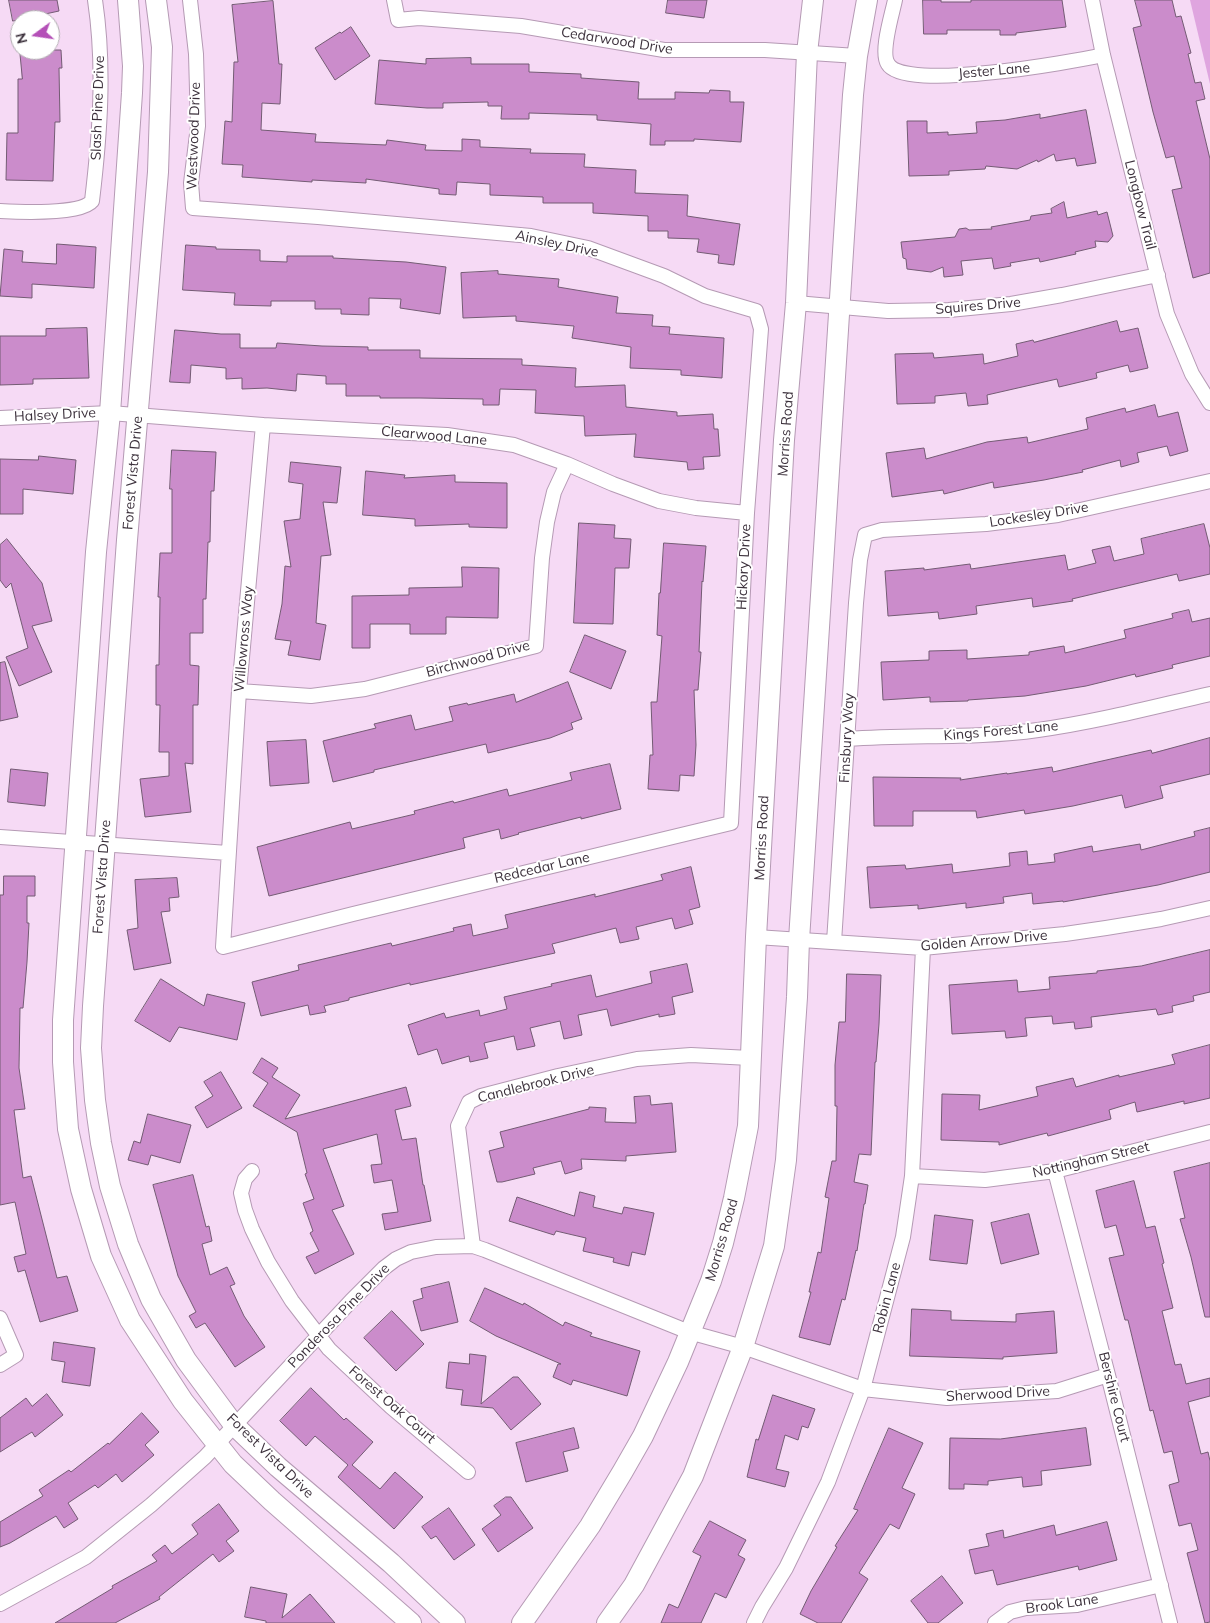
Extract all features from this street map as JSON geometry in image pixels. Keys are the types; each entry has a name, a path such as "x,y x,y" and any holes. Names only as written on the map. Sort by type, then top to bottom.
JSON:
{"main road":[{"name":"Forest Vista Drive","path":"128,0 133,66 132,93 110,413 96,552 63,1020 63,1062 68,1129 81,1189 101,1256 130,1320 183,1401 233,1464 272,1501 411,1623"},
{"name":"Forest Vista Drive","path":"156,0 162,47 158,172 137,415 93,997 91,1048 101,1143 110,1186 128,1244 151,1299 186,1360 234,1425 278,1467 391,1563 455,1623"},
{"name":"Morriss Road","path":"522,1623 590,1526 623,1471 643,1436 678,1362 688,1332 711,1281 724,1243 748,1126 756,937 784,449 796,303 807,53 813,0"},
{"path":"607,1623 634,1585 693,1476 743,1347 774,1246 786,1160 853,95 857,56 867,0"}],"street":[{"name":"Slash Pine Drive","path":"0,211 25,212 79,208 85,207 92,201 100,120 101,56 95,0"},
{"name":"Westwood Drive","path":"190,0 196,54 198,117 191,182 193,208 318,217"},
{"name":"Cedarwood Drive","path":"394,0 398,20 419,18 521,26 664,50 764,50 857,56"},
{"name":"Jester Lane","path":"894,0 886,55 888,65 898,73 935,76 988,73 1041,67 1102,55"},
{"name":"Longbow Trail","path":"1092,0 1102,55 1167,314 1192,374 1210,403"},
{"name":"Ainsley Drive","path":"318,217 531,236 588,248 664,276 705,296 756,311"},
{"name":"Squires Drive","path":"796,303 888,311 949,310 993,306 1062,295 1158,275"},
{"name":"Hickory Drive","path":"731,823 747,513 761,329 756,311"},
{"name":"Clearwood Lane","path":"110,413 263,425 447,435 514,444 658,501 696,508 747,513"},
{"name":"Halsey Drive","path":"0,418 110,413"},
{"name":"Willowross Way","path":"263,425 239,691 223,947 353,914"},
{"name":"Birchwood Drive","path":"239,691 311,696 365,688 536,646 542,558 547,522 554,492 567,464"},
{"name":"Lockesley Drive","path":"865,535 882,530 986,524 1058,515 1210,481"},
{"name":"Finsbury Way","path":"834,942 856,603 860,560 865,535"},
{"name":"Kings Forest Lane","path":"848,739 1038,731 1210,694"},
{"name":"Redcedar Lane","path":"353,914 731,823"},
{"path":"0,837 228,853"},
{"name":"Golden Arrow Drive","path":"756,937 923,948 1056,935 1161,919 1210,908"},
{"name":"Robin Lane","path":"754,1623 786,1568 828,1482 863,1389 903,1237 912,1176 923,948"},
{"name":"Candlebrook Drive","path":"473,1246 458,1126 468,1102 488,1094 549,1078 637,1060 691,1055 750,1058"},
{"name":"Nottingham Street","path":"912,1176 985,1180 1055,1171 1210,1132"},
{"name":"Forest Oak Court","path":"252,1171 245,1179 241,1193 252,1229 279,1281 318,1336 329,1349 391,1407 468,1472"},
{"name":"Bershire Court","path":"1055,1171 1170,1623"},
{"name":"Ponderosa Pine Drive","path":"0,1604 86,1557 151,1505 205,1457 364,1287 396,1259 412,1252 436,1247 473,1246 585,1289 688,1332 743,1347"},
{"path":"0,1318 16,1355 0,1364"},
{"name":"Sherwood Drive","path":"743,1347 863,1389 947,1398 1057,1391 1108,1375"},
{"name":"Brook Lane","path":"995,1623 1010,1612 1026,1608 1077,1605 1161,1585"}],"shaded area":[{"path":"1190,0 1210,0 1210,84"}],"building":[{"path":"9,0 57,0 59,10 11,10"},
{"path":"668,0 707,0 704,18 666,13"},
{"path":"923,0 971,2 971,0 1062,0 1066,27 1016,33 1016,35 1000,35 1000,30 947,30 947,34 924,34"},
{"path":"1135,0 1172,0 1176,17 1181,16 1191,53 1188,54 1195,83 1201,82 1205,99 1196,101 1210,159 1210,273 1193,278 1172,190 1182,188 1174,156 1166,158 1133,28 1141,26"},
{"path":"273,1 279,64 282,64 280,104 262,103 261,130 316,134 315,142 386,145 387,140 426,145 425,150 462,151 462,139 480,140 480,147 531,149 530,153 585,154 584,167 636,170 635,193 688,195 687,216 740,224 734,265 718,263 719,255 697,252 699,239 668,238 668,231 648,231 648,216 593,213 593,203 543,203 543,197 490,195 490,184 457,182 456,195 439,194 439,189 366,179 366,183 312,180 312,182 242,177 243,165 222,164 225,121 232,122 234,62 238,62 232,5"},
{"path":"351,27 370,56 335,80 315,48"},
{"path":"61,50 62,68 59,68 60,122 55,122 53,181 6,180 7,133 18,133 18,79 22,79 21,60 60,60"},
{"path":"471,58 471,64 529,64 529,72 581,74 581,78 639,82 638,99 675,99 675,92 709,93 710,90 730,91 730,102 744,102 741,142 694,139 694,141 665,141 665,145 650,145 651,124 597,120 597,115 529,113 529,119 501,119 502,106 488,106 488,102 443,103 443,108 375,104 379,60 426,64 426,59"},
{"path":"1086,110 1096,163 1077,166 1075,158 1056,161 1054,154 1017,169 986,166 985,169 949,171 949,175 909,176 907,121 927,121 927,133 948,132 948,135 977,133 976,122 1005,120 1040,114 1040,118"},
{"path":"1064,202 1067,218 1097,211 1098,215 1107,212 1113,236 1108,242 1095,241 1096,247 1075,252 1076,254 1040,262 1039,258 1010,263 1011,266 994,269 992,258 961,261 963,275 944,277 943,267 931,272 907,269 906,259 903,258 901,242 955,237 959,229 992,229 991,227 1030,220 1031,216 1052,213 1051,209"},
{"path":"57,244 96,247 94,288 32,284 32,298 0,296 4,249 23,251 22,262 56,264"},
{"path":"186,245 216,247 216,249 260,250 260,261 287,262 287,256 333,256 333,258 406,262 446,267 440,314 400,308 401,299 369,298 369,315 341,314 341,309 315,309 315,301 271,301 271,306 234,305 235,293 183,290"},
{"path":"498,271 498,274 559,279 558,287 618,297 616,313 653,315 652,326 670,327 669,334 724,338 722,378 681,375 681,370 630,368 631,347 572,338 574,326 516,321 516,316 463,318 461,273"},
{"path":"1117,321 1120,332 1138,328 1148,368 1130,372 1128,365 1096,373 1097,378 1059,387 1057,379 987,395 988,404 968,406 966,393 935,396 935,403 897,404 895,354 933,353 934,358 983,354 984,364 1018,356 1016,344 1033,340 1034,342"},
{"path":"87,328 89,378 33,379 33,384 0,385 0,336 46,336 46,329"},
{"path":"175,330 240,334 240,348 276,348 277,343 368,347 368,350 420,350 420,358 522,359 522,365 576,368 575,387 625,385 626,407 677,412 677,416 713,414 714,429 718,429 720,456 703,457 704,469 688,470 687,462 634,457 636,434 585,436 584,416 535,413 536,390 500,389 499,405 483,405 483,399 346,396 346,384 326,384 326,376 297,374 296,391 267,388 242,389 242,378 226,379 226,368 191,365 190,383 170,382"},
{"path":"1155,405 1158,417 1178,412 1188,451 1170,456 1167,446 1137,453 1139,462 1121,467 1120,460 1082,470 1083,472 1044,480 994,488 993,482 944,494 943,490 892,497 886,453 924,448 926,459 987,442 1027,437 1028,443 1088,429 1086,418 1125,408 1126,412"},
{"path":"172,450 216,452 214,491 211,491 206,599 203,599 203,633 190,633 190,665 199,666 198,705 193,705 193,764 185,763 191,812 145,817 140,779 169,776 169,752 159,752 160,705 156,705 156,665 159,665 160,597 158,597 160,553 172,553 172,489 170,489"},
{"path":"39,456 76,460 73,494 23,489 23,514 0,514 0,459 38,460"},
{"path":"291,462 341,467 337,503 323,502 331,555 321,556 316,623 326,625 320,660 288,655 291,641 275,639 282,604 285,566 291,567 284,521 300,519 303,484 289,482"},
{"path":"366,471 405,475 404,478 455,475 455,482 507,483 507,528 469,527 469,524 415,526 415,519 363,515"},
{"path":"579,523 615,525 614,538 631,539 629,568 615,568 613,624 574,623"},
{"path":"1204,524 1210,548 1210,574 1179,581 1177,574 1072,599 1073,601 1033,607 1032,598 976,606 977,614 939,619 938,612 888,616 885,571 924,568 924,570 970,564 971,569 1065,555 1068,570 1096,563 1092,550 1110,546 1114,561 1144,554 1141,539"},
{"path":"7,539 42,583 52,621 32,626 52,672 19,686 6,657 28,648 11,583 6,588 0,580 0,545"},
{"path":"664,543 706,546 702,581 699,652 701,652 698,690 694,690 696,745 694,776 680,775 679,791 648,789 650,755 653,755 651,702 657,702 662,636 657,635"},
{"path":"462,567 499,568 498,618 446,617 446,634 410,634 410,624 370,624 370,648 352,648 352,596 409,595 409,588 462,587"},
{"path":"1189,610 1192,622 1210,618 1210,656 1172,665 1173,668 1136,677 1135,674 1086,686 1025,696 968,701 930,702 930,697 883,700 881,662 929,660 929,651 967,650 967,659 1029,655 1029,652 1064,646 1065,653 1126,638 1124,630 1173,618 1172,614"},
{"path":"585,635 626,651 611,689 570,672"},
{"path":"5,662 18,717 0,721 0,663"},
{"path":"568,682 582,719 571,723 573,729 550,738 488,753 486,744 374,770 374,772 333,782 323,741 376,728 374,724 411,715 415,730 453,721 449,707 467,703 468,705 514,694 516,702"},
{"path":"1210,738 1210,774 1160,786 1163,798 1125,808 1122,795 1025,814 1024,810 977,818 976,811 913,811 913,826 874,826 873,777 961,778 960,780 1052,767 1053,772 1151,750 1152,753"},
{"path":"306,740 309,783 270,786 267,742"},
{"path":"610,764 621,809 581,819 581,817 501,839 499,829 463,838 465,848 269,896 257,847 350,822 352,829 415,814 414,811 507,789 509,796 572,780 570,773"},
{"path":"11,769 48,773 45,806 8,802"},
{"path":"1210,828 1210,872 1158,885 1063,902 1033,904 1032,893 1003,897 1004,903 966,908 966,903 918,909 918,905 870,908 867,867 905,865 906,869 952,864 953,873 1010,866 1009,853 1027,851 1028,865 1055,862 1054,854 1092,846 1093,852 1140,844 1141,850 1195,836 1194,832"},
{"path":"691,867 700,907 689,910 693,924 675,929 672,918 636,927 639,939 620,943 616,928 552,944 555,953 410,985 410,983 349,998 349,1000 324,1006 326,1012 310,1015 308,1005 261,1016 252,982 299,970 298,965 391,943 392,946 454,931 453,928 471,924 473,936 508,928 505,915 595,894 595,897 663,880 661,875"},
{"path":"4,876 35,876 35,896 27,896 27,923 29,923 27,962 23,1008 20,1008 19,1068 25,1109 14,1110 23,1178 31,1176 57,1278 67,1276 78,1311 40,1322 25,1270 18,1272 14,1257 26,1254 15,1202 0,1205 0,895 3,895"},
{"path":"177,878 179,897 169,898 170,911 161,912 171,963 134,970 127,930 138,928 135,880"},
{"path":"1210,950 1210,992 1193,996 1194,1001 1172,1006 1173,1012 1158,1015 1156,1009 1091,1017 1092,1027 1075,1029 1074,1022 1053,1024 1052,1016 1025,1018 1027,1036 1006,1038 1005,1031 952,1034 949,985 1017,980 1018,992 1050,989 1049,977 1097,973 1097,971 1141,966"},
{"path":"687,964 693,992 672,997 675,1014 659,1017 659,1014 611,1026 607,1009 578,1015 582,1035 564,1039 560,1021 530,1028 535,1046 517,1050 514,1036 484,1043 488,1058 470,1062 469,1056 442,1064 437,1049 418,1055 408,1025 444,1013 446,1018 479,1010 480,1016 507,1009 504,997 591,975 596,997 652,983 650,972"},
{"path":"847,974 881,975 879,1024 875,1062 871,1155 859,1154 854,1182 868,1185 857,1251 845,1300 842,1299 830,1345 799,1337 811,1292 809,1292 818,1252 821,1253 829,1198 825,1197 832,1161 836,1161 837,1106 835,1106 835,1065 839,1022 845,1022"},
{"path":"161,979 204,1006 207,994 245,1003 237,1040 179,1027 170,1042 135,1021"},
{"path":"1210,1045 1210,1098 1184,1104 1184,1101 1137,1112 1135,1102 1109,1110 1111,1119 1048,1136 1047,1133 999,1145 999,1142 941,1140 942,1094 980,1095 979,1110 1038,1096 1036,1087 1073,1078 1076,1087 1119,1075 1119,1077 1175,1064 1172,1055"},
{"path":"262,1058 278,1068 272,1077 300,1095 285,1119 406,1087 411,1106 395,1110 402,1140 416,1138 431,1221 385,1230 382,1214 398,1212 392,1180 374,1183 371,1165 382,1164 377,1134 323,1149 344,1206 332,1210 354,1254 315,1274 306,1257 319,1251 310,1233 313,1231 303,1203 314,1199 305,1174 307,1173 297,1132 253,1106 268,1083 253,1073"},
{"path":"221,1072 242,1108 207,1128 195,1107 213,1096 204,1082"},
{"path":"650,1096 651,1105 672,1103 676,1152 626,1156 626,1161 581,1159 582,1169 565,1174 561,1161 533,1168 535,1174 497,1182 489,1151 504,1147 500,1132 589,1109 589,1107 606,1108 605,1122 636,1123 634,1097"},
{"path":"148,1114 191,1125 180,1163 151,1155 148,1165 128,1160 134,1141 140,1143"},
{"path":"1210,1163 1210,1317 1205,1317 1180,1219 1185,1218 1174,1172"},
{"path":"193,1175 206,1227 209,1226 212,1241 202,1244 210,1275 227,1267 235,1284 230,1286 244,1316 265,1347 235,1367 205,1323 196,1328 189,1316 196,1312 178,1276 153,1185"},
{"path":"1134,1181 1146,1228 1155,1226 1164,1263 1162,1264 1173,1308 1162,1311 1175,1365 1181,1364 1186,1384 1210,1378 1210,1396 1188,1402 1201,1454 1208,1452 1210,1461 1210,1622 1205,1623 1187,1553 1198,1550 1191,1523 1179,1526 1169,1485 1179,1482 1172,1451 1164,1453 1153,1410 1150,1411 1128,1320 1125,1320 1109,1258 1124,1255 1116,1225 1105,1228 1096,1191"},
{"path":"580,1192 595,1196 593,1207 622,1214 624,1207 654,1213 645,1255 632,1252 629,1266 613,1262 614,1258 583,1251 586,1238 556,1231 554,1235 509,1221 517,1197 574,1216"},
{"path":"1029,1214 1039,1254 1001,1264 991,1223"},
{"path":"935,1215 973,1220 967,1264 930,1260"},
{"path":"449,1282 458,1322 421,1331 413,1301 423,1298 421,1289"},
{"path":"485,1288 523,1305 524,1303 563,1326 565,1322 592,1333 590,1336 640,1351 627,1396 573,1380 571,1385 553,1377 558,1364 561,1364 496,1336 470,1321"},
{"path":"912,1309 951,1311 951,1320 1016,1322 1016,1314 1054,1311 1057,1353 1003,1357 1003,1359 910,1356"},
{"path":"392,1311 424,1344 396,1371 364,1338"},
{"path":"54,1342 95,1348 90,1386 62,1382 65,1362 52,1360"},
{"path":"470,1354 486,1356 481,1404 513,1377 518,1377 541,1404 511,1430 493,1408 461,1405 463,1390 446,1388 449,1362 469,1364"},
{"path":"311,1388 344,1420 346,1418 373,1442 352,1465 380,1489 395,1472 423,1497 394,1529 338,1477 348,1465 315,1436 306,1446 280,1421"},
{"path":"47,1394 63,1415 35,1437 32,1432 0,1452 0,1418 26,1398 32,1406"},
{"path":"773,1395 815,1409 808,1428 802,1426 798,1440 785,1435 776,1469 789,1472 785,1487 747,1477 756,1439 758,1440"},
{"path":"142,1413 159,1432 145,1445 154,1455 122,1482 116,1474 98,1488 95,1485 68,1503 78,1519 64,1528 56,1516 0,1547 0,1522 43,1496 39,1490 69,1470 71,1472 109,1444"},
{"path":"574,1428 579,1448 563,1452 568,1471 526,1482 516,1443"},
{"path":"889,1428 923,1443 902,1488 915,1494 899,1529 890,1524 859,1573 868,1579 841,1623 818,1623 800,1614 837,1547 835,1546 858,1510 854,1509"},
{"path":"1086,1428 1091,1465 1041,1471 1042,1485 1023,1487 1022,1477 988,1481 988,1485 964,1484 964,1489 949,1489 950,1438 1000,1439"},
{"path":"506,1497 511,1497 533,1528 498,1552 482,1529 501,1515 494,1506"},
{"path":"219,1504 239,1531 226,1541 234,1551 219,1562 213,1554 159,1597 160,1599 115,1623 55,1623 113,1588 112,1586 157,1561 152,1555 165,1545 172,1554 198,1534 192,1525"},
{"path":"449,1508 475,1545 454,1560 436,1536 431,1539 422,1527"},
{"path":"710,1521 746,1540 738,1555 745,1559 726,1598 715,1593 701,1623 661,1623 669,1604 678,1608 701,1556 693,1552"},
{"path":"1107,1522 1117,1560 1079,1570 1078,1566 997,1585 993,1570 975,1574 969,1550 989,1546 986,1534 1003,1530 1004,1538 1054,1525 1056,1535"},
{"path":"942,1576 963,1603 938,1623 928,1623 911,1601"},
{"path":"251,1587 287,1594 282,1618 310,1594 335,1623 266,1623 266,1621 245,1617"}]}
